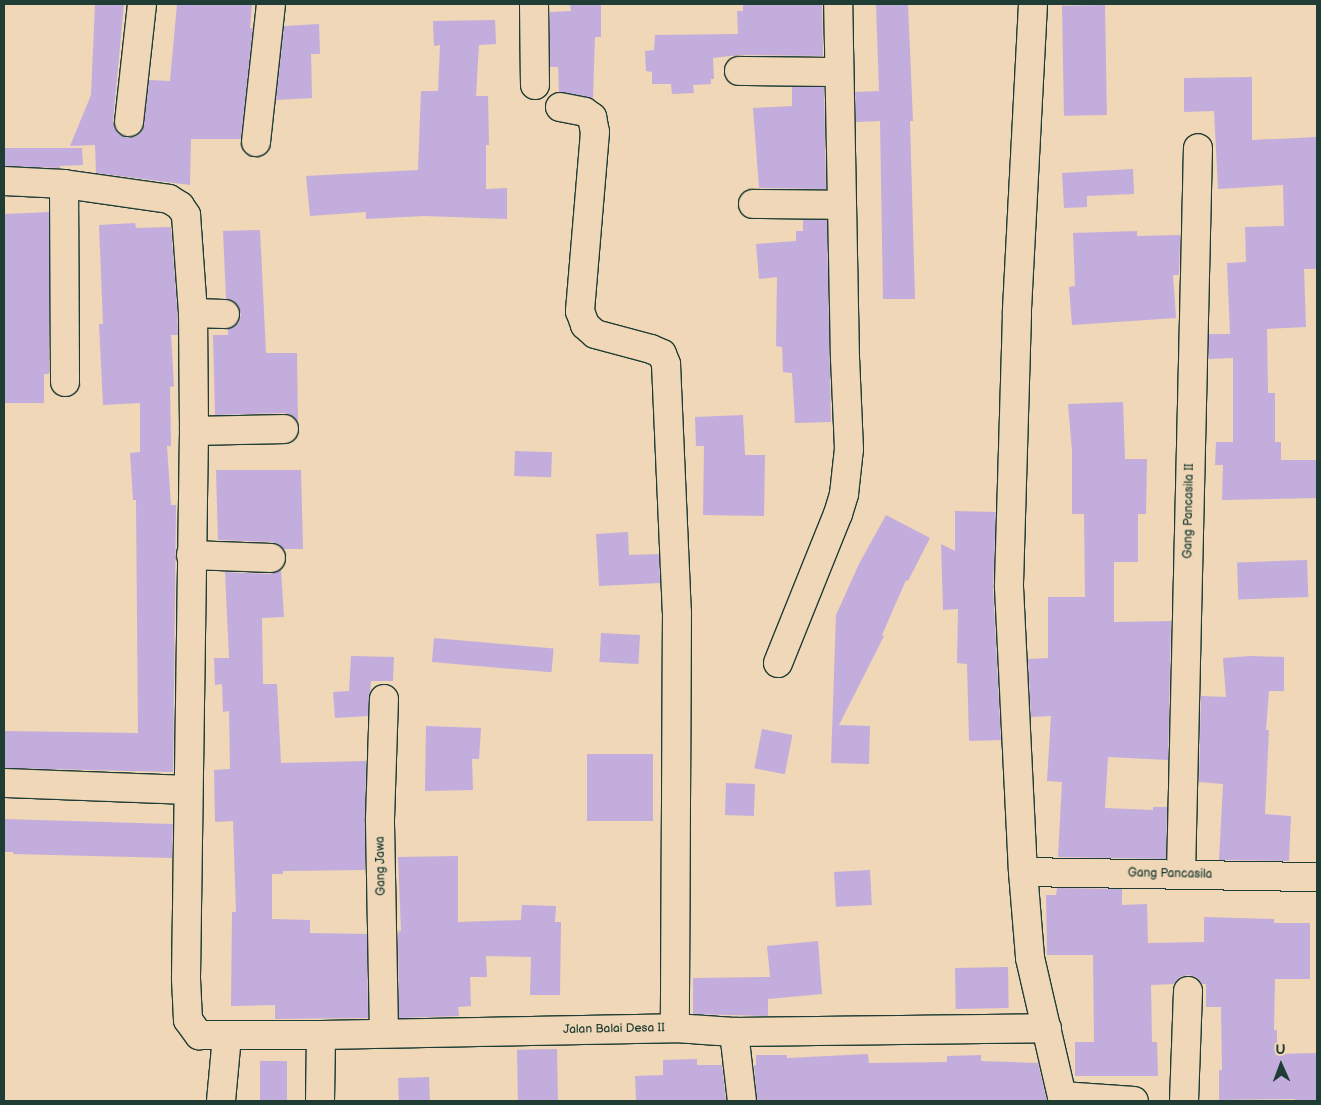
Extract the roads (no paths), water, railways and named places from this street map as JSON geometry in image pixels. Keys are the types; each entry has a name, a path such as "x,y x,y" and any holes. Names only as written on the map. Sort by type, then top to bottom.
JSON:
{"street":[{"path":"129,122 142,4"},
{"path":"256,142 270,4"},
{"path":"534,4 535,85"},
{"path":"778,663 844,494 849,449 838,72 838,4"},
{"path":"1033,4 1017,314 1010,587 1022,872 1030,958 1062,1099 1134,1101"},
{"path":"739,72 838,72"},
{"path":"560,107 585,112 592,117 595,132 580,311 585,325 595,334 662,354 666,364 677,612 675,1028"},
{"name":"Gang Pancasila II","path":"1181,874 1198,148"},
{"path":"4,181 64,184 170,199 180,206 186,216 193,314 194,431 188,790 4,783"},
{"path":"64,184 65,382"},
{"path":"753,204 842,205"},
{"path":"193,314 225,314"},
{"path":"194,431 284,429"},
{"path":"191,555 271,558"},
{"name":"Gang Jawa","path":"384,699 380,800 384,1032"},
{"name":"Jalan Balai Desa II","path":"188,790 186,978 188,1020 199,1035 321,1036 384,1032 675,1028 734,1032 1047,1028"},
{"name":"Gang Pancasila","path":"1022,872 1317,877"},
{"path":"1184,1101 1188,991"},
{"path":"734,1032 742,1101"},
{"path":"221,1101 227,1036"},
{"path":"320,1101 321,1036"}]}
